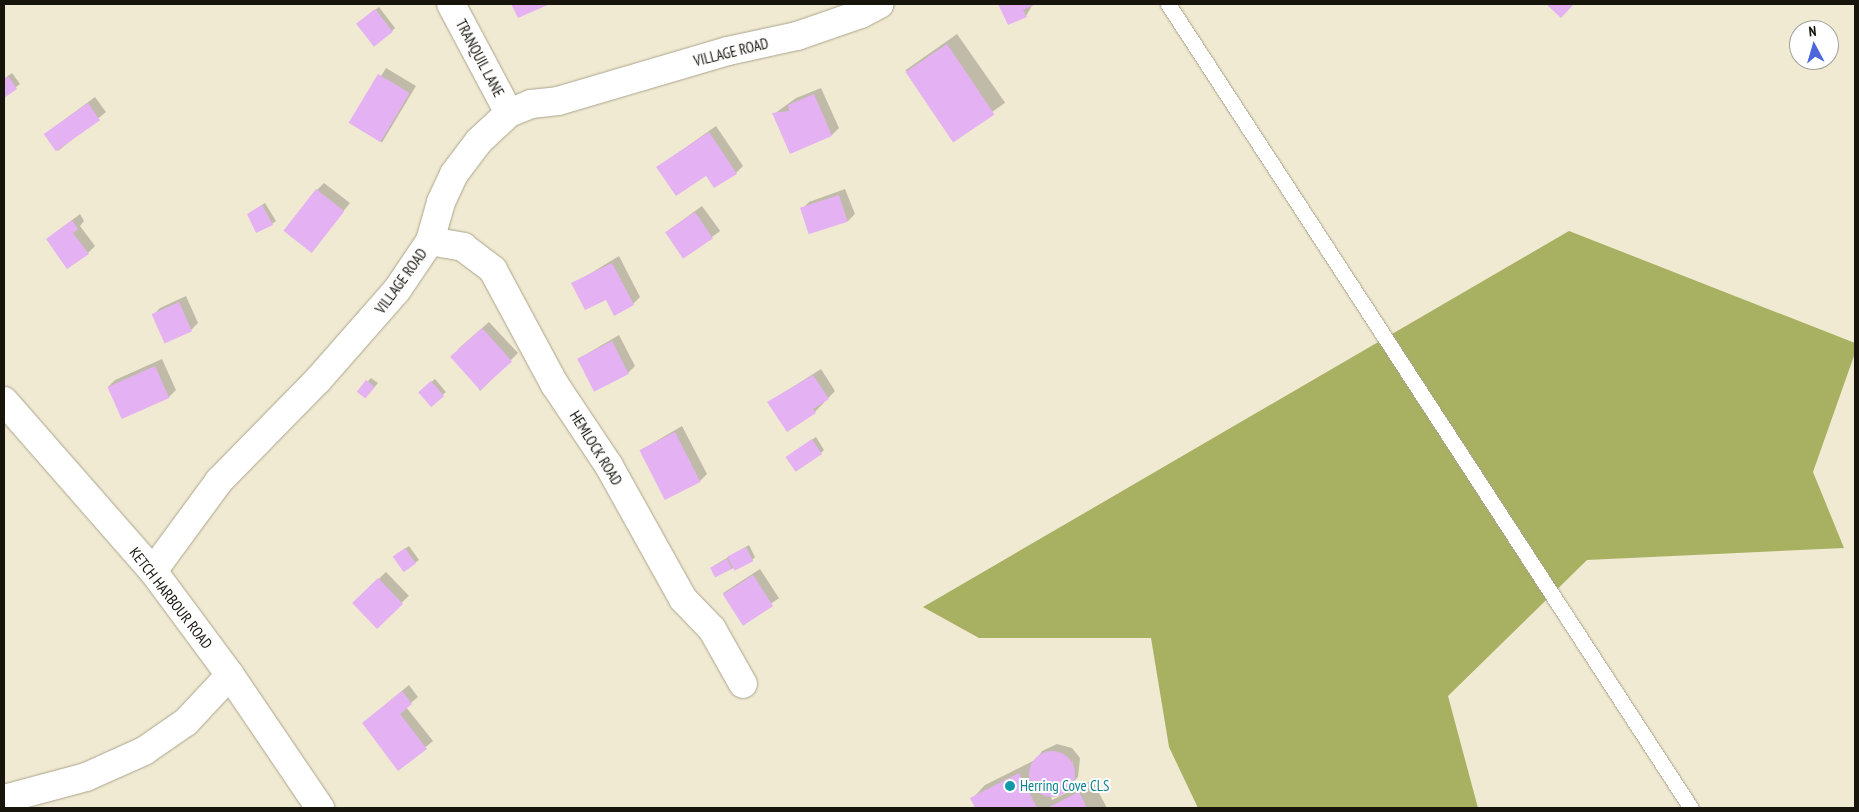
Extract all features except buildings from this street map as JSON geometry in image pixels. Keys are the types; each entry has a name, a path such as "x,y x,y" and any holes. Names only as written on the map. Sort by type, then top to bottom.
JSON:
{"street":[{"name":"TRANQUIL LANE","path":"451,4 509,113"},
{"name":"VILLAGE ROAD","path":"153,571 219,481 360,335 397,290 430,241 441,202 454,174 479,140 509,113 531,104 558,101 728,51 797,36 880,4"},
{"name":"HEMLOCK ROAD","path":"430,241 463,247 477,254 494,270 555,385 612,471 682,599 712,629 743,684"},
{"name":"KETCH HARBOUR ROAD","path":"4,401 153,571 230,675 320,808"},
{"path":"4,799 86,777 144,751 192,717 230,675"}],"lane":[{"path":"1168,4 1691,808"}],"green space":[{"path":"1569,231 1855,343 1855,353 1813,472 1844,548 1587,560 1448,696 1478,808 1198,808 1169,747 1151,638 979,638 923,607"}],"place":[{"name":"Herring Cove CLS","path":"1010,786"}]}
